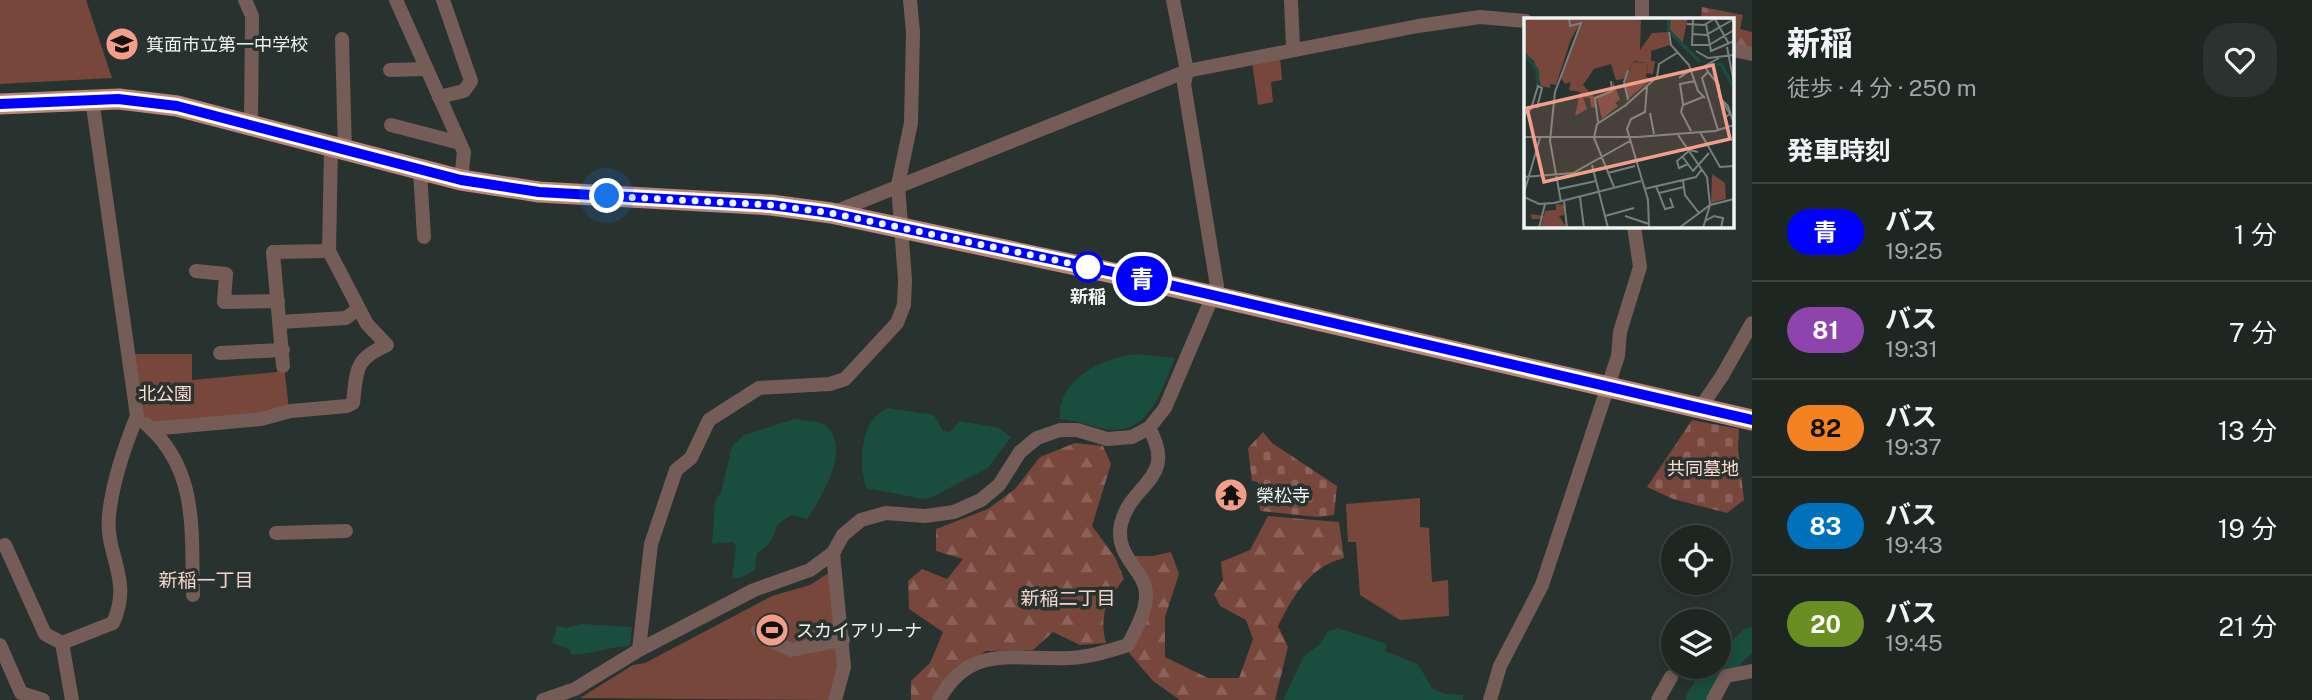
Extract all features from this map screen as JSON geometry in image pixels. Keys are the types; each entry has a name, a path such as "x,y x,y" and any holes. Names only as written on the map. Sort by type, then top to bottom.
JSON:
{"main road":[{"path":"0,104 92,99 177,106 461,180 539,192 771,205 831,213 1214,295 1752,420"}],"street":[{"path":"246,0 252,16 251,124"},
{"path":"396,0 464,152 461,180"},
{"path":"439,97 464,91 471,81 443,0"},
{"path":"639,650 651,544 676,470 691,458 709,420 759,388 830,384 845,379 861,365 897,323 904,305 898,185 911,123 913,32 910,0"},
{"path":"543,700 575,689 639,650 754,590 810,570 833,553 843,535 861,520 886,513 925,516 954,512 981,500 999,485 1020,452 1037,438 1060,430 1077,430 1107,439 1132,437 1149,428 1165,408 1217,286 1184,84 1187,71 1173,0"},
{"path":"1292,0 1293,48"},
{"path":"1642,0 1642,18"},
{"path":"831,213 1187,71 1293,48 1480,17 1524,21"},
{"path":"151,429 210,425 261,419 291,411 347,407 353,402 358,365 366,354 387,345 358,309 329,251 338,150 342,39"},
{"path":"1734,50 1752,54"},
{"path":"390,70 427,69"},
{"path":"5,545 45,634 62,643 113,623 121,605 120,580 108,519 119,466 136,416 92,99"},
{"path":"391,125 460,143"},
{"path":"420,171 424,237"},
{"path":"1490,700 1500,666 1542,585 1618,356 1620,332 1640,267 1634,228"},
{"path":"283,366 273,252 329,251"},
{"path":"195,271 226,274 224,302 278,300"},
{"path":"280,322 346,318 358,309"},
{"path":"1700,408 1723,376 1752,323"},
{"path":"220,353 282,350"},
{"path":"136,416 151,429 181,470 190,494 193,595"},
{"path":"939,700 948,684 962,669 982,659 1071,658 1101,654 1128,645 1141,618 1146,596 1144,583 1123,552 1122,522 1158,465 1159,446 1149,428"},
{"path":"276,533 346,531"},
{"path":"833,553 844,667 835,700"},
{"path":"765,636 791,650 843,640"},
{"path":"62,643 72,700"},
{"path":"2,653 21,693 43,700"},
{"path":"1713,700 1726,676 1752,670"},
{"path":"1658,700 1670,679"}],"green space":[{"path":"0,0 86,0 112,78 0,84"},
{"path":"1702,7 1743,15 1740,29 1752,32 1752,50 1734,46 1734,18 1701,18"},
{"path":"1280,56 1282,80 1271,82 1273,102 1258,105 1252,61"},
{"name":"北公園","path":"130,354 192,354 192,380 277,372 278,366 284,366 289,409 152,426 139,415"},
{"name":"共同墓地","path":"1692,420 1739,429 1738,449 1744,500 1727,513 1673,499 1647,487"},
{"path":"1263,432 1272,443 1337,486 1334,515 1317,517 1260,511 1258,482 1252,481 1248,448"},
{"path":"1075,443 1103,446 1111,464 1092,526 1115,557 1124,579 1106,609 1103,625 1106,643 1080,645 1053,632 1033,650 986,651 953,670 936,700 911,700 911,681 930,663 943,632 909,609 908,581 922,569 947,579 963,559 936,551 936,529 988,509 1015,489 1040,457"},
{"path":"1420,498 1420,527 1429,528 1432,582 1448,580 1449,616 1400,620 1360,595 1356,542 1348,542 1346,504"},
{"path":"1268,516 1339,522 1344,558 1312,575 1297,593 1278,626 1288,647 1275,700 1180,700 1153,681 1129,653 1145,619 1134,556 1171,552 1179,574 1165,617 1165,657 1208,678 1239,678 1253,639 1246,620 1220,606 1214,594 1223,580 1221,562 1250,550"},
{"name":"スカイアリーナ","path":"830,572 838,666 830,700 580,698 633,665 645,663 772,596 810,585"}],"shaded area":[{"path":"1136,354 1175,358 1158,397 1142,419 1119,430 1060,419 1061,405 1066,393 1084,373 1109,360"},
{"path":"888,408 934,415 943,431 950,432 960,421 999,428 1011,437 988,468 932,497 923,499 866,488 862,454 866,432 878,414"},
{"path":"795,419 822,423 831,432 836,444 836,457 827,484 807,519 791,515 777,525 770,542 757,553 755,570 740,578 732,578 736,546 733,542 712,544 715,501 721,492 732,446 744,435"},
{"path":"581,624 632,627 630,646 571,655 569,649 552,643 557,626 566,628"},
{"path":"1338,628 1387,644 1385,651 1418,664 1432,688 1445,694 1464,695 1463,700 1283,700 1304,656 1320,644 1327,632"}],"waterway":[{"path":"1697,700 1711,676 1729,664 1729,658 1752,638"}],"bus line":[{"name":"青","path":"0,104 14,101 118,99 177,106 251,124 345,152 461,180 539,192 771,205 831,213 1113,272 1752,420"}],"place":[{"name":"箕面市立第一中学校","path":"122,44"},
{"name":"新稲","path":"1088,267"},
{"name":"榮松寺","path":"1231,495"},
{"name":"スカイアリーナ","path":"772,630"}],"district":[{"name":"新稲一丁目","path":"206,580"},
{"name":"新稲二丁目","path":"1068,598"}],"route":[{"path":"607,196 771,205 831,213 1088,267"}]}
